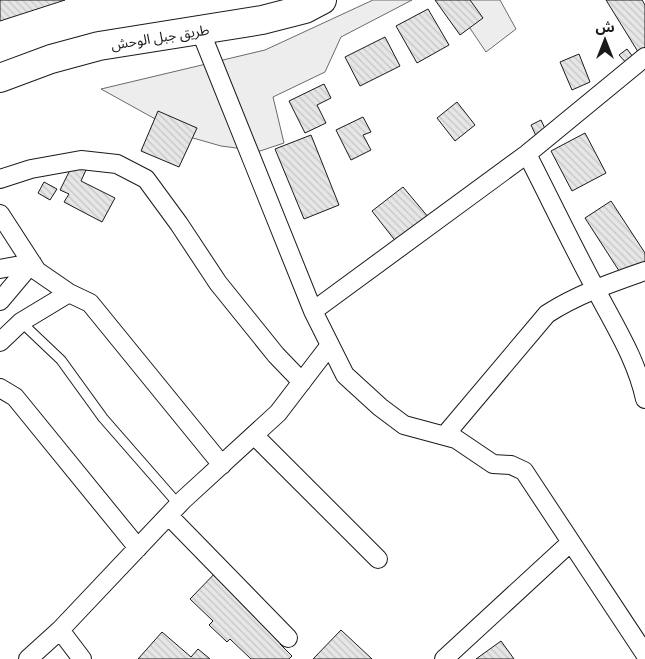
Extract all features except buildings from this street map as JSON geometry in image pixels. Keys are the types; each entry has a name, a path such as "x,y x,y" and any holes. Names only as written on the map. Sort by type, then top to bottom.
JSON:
{"main road":[{"name":"طريق جبل الوحش","path":"0,78 51,59 99,46 262,20 305,8 322,0"}],"street":[{"path":"200,30 313,311 345,375 404,425 456,439 493,464 510,465 524,471 645,654"},
{"path":"313,311 528,154 645,57"},
{"path":"528,154 630,353 645,399"},
{"path":"0,179 32,169 81,160 118,164 146,179 179,224 218,283 276,355 302,382"},
{"path":"0,214 37,270 69,293 90,303 222,465"},
{"path":"0,269 32,262"},
{"path":"0,301 32,262"},
{"path":"445,435 547,314 567,301 595,288 645,271"},
{"path":"0,342 21,322 69,293"},
{"path":"28,659 60,630 174,510 278,413 330,344"},
{"path":"0,388 14,397 138,548"},
{"path":"254,435 378,559"},
{"path":"174,510 288,638"},
{"path":"444,659 571,542"},
{"path":"60,630 82,659"}],"lane":[{"path":"21,322 61,360 174,510"}],"shaded area":[{"path":"373,0 412,0 341,37 325,72 273,97 284,143 260,151 221,146 186,136 101,89 265,50"},
{"path":"451,0 500,0 516,29 486,52"}]}
